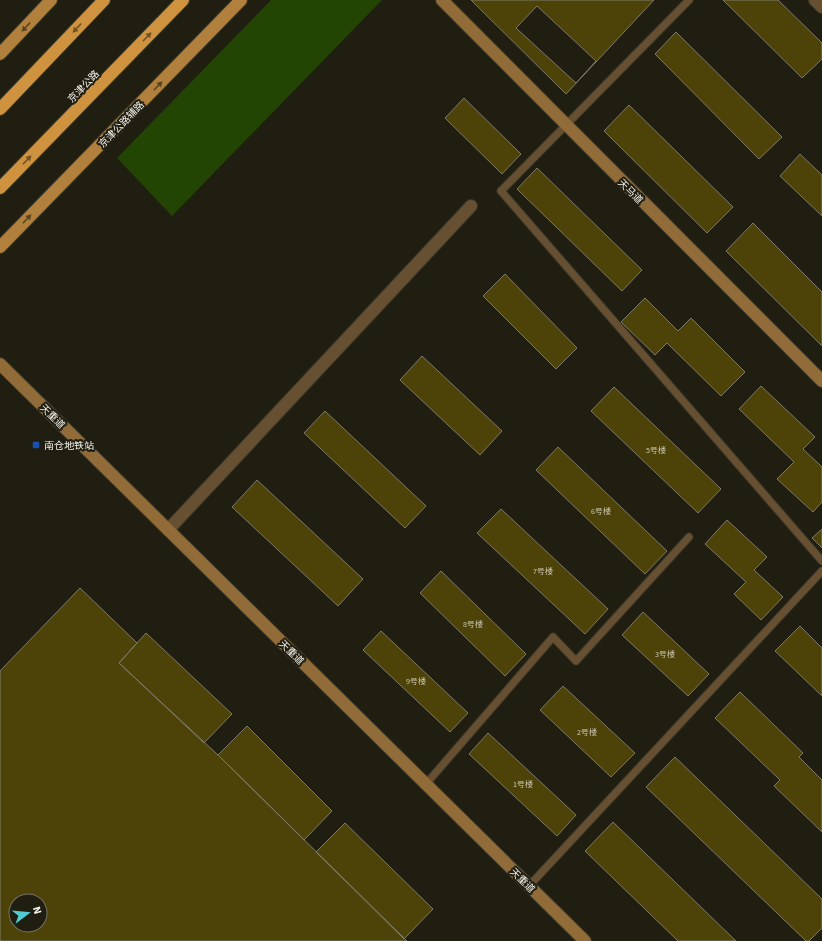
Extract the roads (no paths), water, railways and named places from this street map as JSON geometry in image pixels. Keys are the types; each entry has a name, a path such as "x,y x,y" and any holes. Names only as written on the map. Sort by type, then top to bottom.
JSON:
{"highway":[{"path":"0,109 104,0"},
{"name":"京津公路","path":"0,188 183,0"}],"main road":[{"path":"0,54 51,0"},
{"name":"京津公路辅路","path":"0,247 241,0"}],"street":[{"name":"天马道","path":"442,0 822,381"},
{"path":"815,0 822,7"},
{"path":"168,530 471,206"},
{"name":"天重道","path":"0,364 585,941"}],"lane":[{"path":"689,0 501,191 822,561"},
{"path":"426,784 553,637 576,660 689,537"},
{"path":"529,886 822,571"}],"place":[{"name":"南仓地铁站","path":"36,445"}]}
